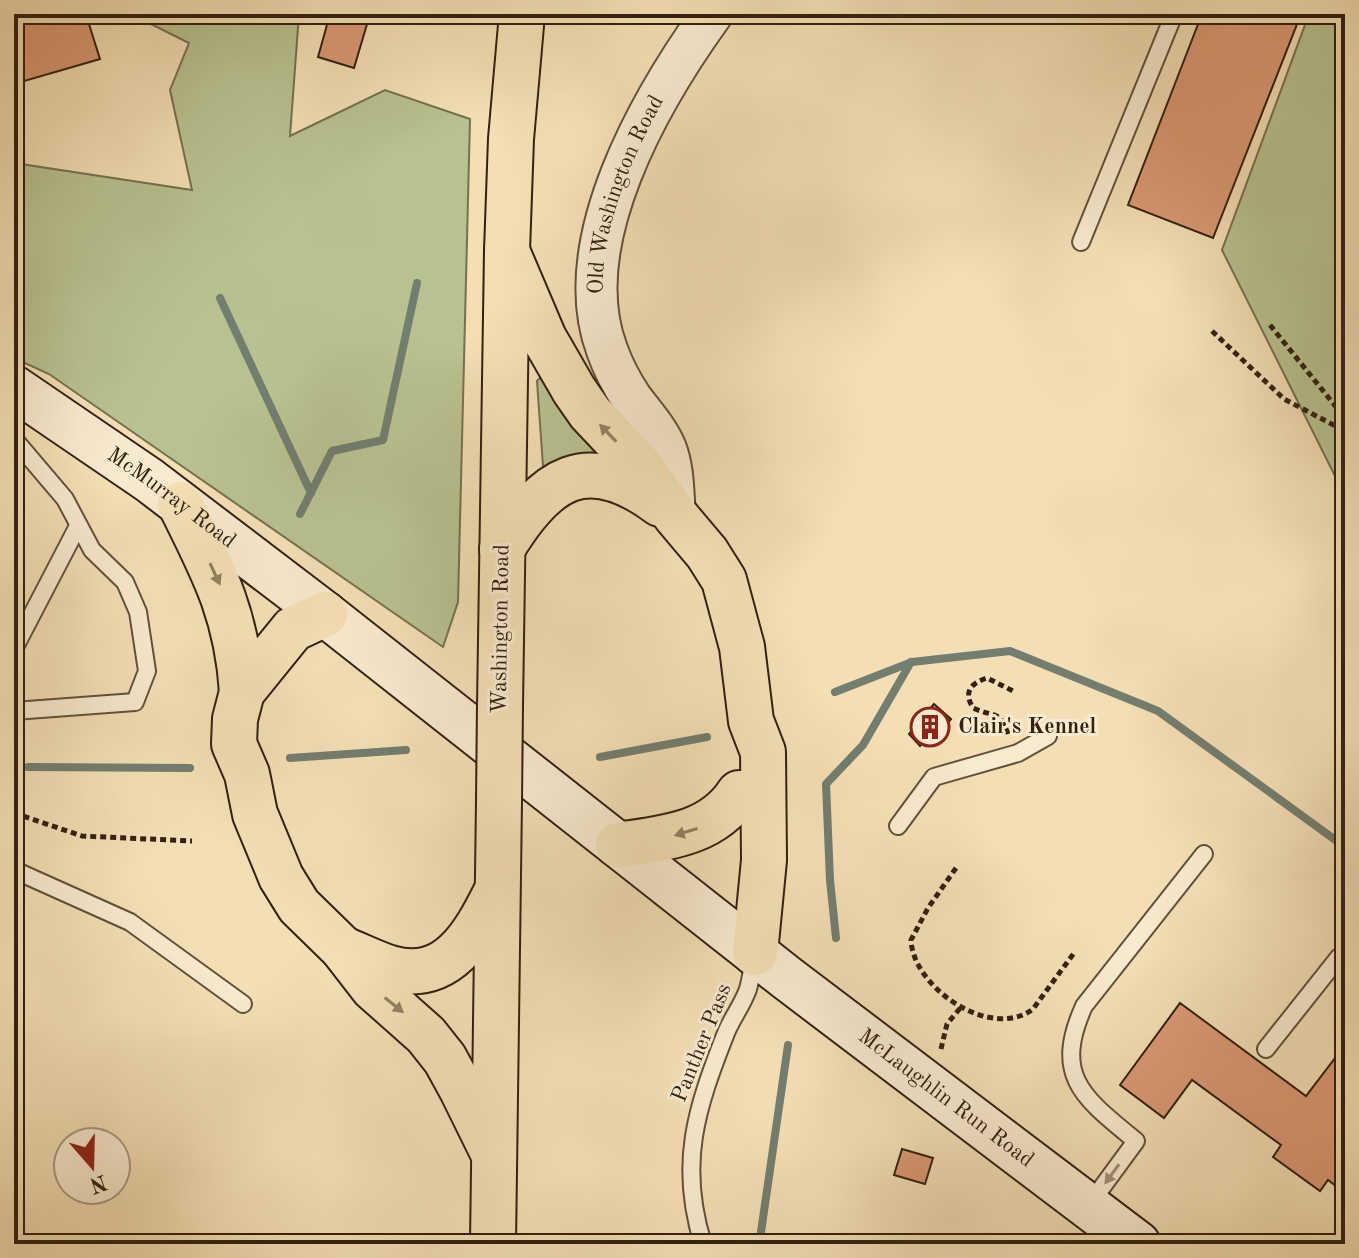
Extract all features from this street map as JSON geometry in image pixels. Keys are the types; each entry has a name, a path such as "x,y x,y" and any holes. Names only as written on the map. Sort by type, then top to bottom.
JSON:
{"main road":[{"name":"Washington Road","path":"493,1244 507,251 511,139 522,14"},
{"path":"507,251 559,368 590,413 641,467 724,580 742,647 751,721 763,752 764,860 755,953"},
{"name":"McMurray Road","path":"14,388 103,447 180,504 618,845"},
{"path":"502,549 531,506 544,493 571,479 585,476 616,478 637,487 675,515"},
{"path":"180,504 222,590 236,640 242,692 235,719 234,744 247,774 255,814 281,877 299,906 342,948 373,988 416,1025 445,1059 494,1155"},
{"path":"242,692 293,629 325,614"},
{"path":"247,774 260,747 263,724 272,703 315,650 325,614"},
{"path":"751,721 739,754 739,858 755,953"},
{"path":"618,845 696,829 721,815 739,793"},
{"name":"McLaughlin Run Road","path":"618,845 1138,1244"},
{"path":"342,948 392,968 424,969 440,964 468,943 479,928 497,890"}],"street":[{"name":"Old Washington Road","path":"675,515 671,467 666,450 658,433 630,397 607,350 599,325 596,270 605,221 638,141 660,98 712,14"}],"lane":[{"path":"1081,242 1174,14"},
{"path":"14,439 65,499 92,550 125,582 138,612 147,671 135,702 14,711"},
{"path":"14,649 78,526"},
{"path":"898,826 934,777 1018,753 1048,736"},
{"path":"1089,1207 1136,1141 1097,1109 1080,1088 1072,1072 1069,1052 1075,1025 1084,1006 1204,854"},
{"path":"14,870 130,922 243,1004"},
{"name":"Panther Pass","path":"703,1244 693,1211 691,1184 690,1158 696,1117 727,1030 748,990 755,953"},
{"path":"1266,1049 1339,957"}],"path":[{"path":"1270,325 1345,418"},
{"path":"1212,331 1284,399 1345,431"},
{"path":"1015,692 987,678 975,681 968,690 968,700 973,708 1003,719 1018,753"},
{"path":"14,813 82,836 192,841"},
{"path":"956,868 928,908 913,934 911,945 918,965 944,994 983,1016 1007,1019 1024,1015 1033,1009 1074,953"},
{"path":"941,1049 947,1024 962,1006"}],"green space":[{"path":"131,14 299,14 290,136 385,90 470,119 458,602 443,647 49,374 14,358 14,163 192,190 170,90 189,43"},
{"path":"1309,14 1345,14 1345,496 1222,250"},
{"path":"540,378 545,380 597,451 595,455 548,468 543,466 537,381"}],"building":[{"path":"32,14 75,14 78,24 88,21 100,59 14,84 14,24 33,18"},
{"path":"330,14 370,14 354,68 318,57"},
{"path":"1202,14 1301,14 1213,238 1128,205"},
{"name":"Clair's Kennel","path":"934,704 951,719 932,742 927,738 920,746 909,734"},
{"path":"1180,1003 1306,1096 1345,1045 1345,1193 1328,1180 1320,1191 1273,1157 1281,1145 1192,1080 1164,1118 1120,1085"},
{"path":"902,1149 933,1158 925,1184 894,1175"}],"waterway":[{"path":"300,514 332,451 383,440 417,283"},
{"path":"220,298 311,493"},
{"path":"835,692 912,662 1010,651 1158,711 1345,847"},
{"path":"836,938 826,784 863,745 911,662"},
{"path":"600,757 707,737"},
{"path":"290,758 406,750"},
{"path":"28,767 190,768"},
{"path":"760,1239 788,1045"}],"place":[{"name":"Clair's Kennel","path":"930,727"}]}
